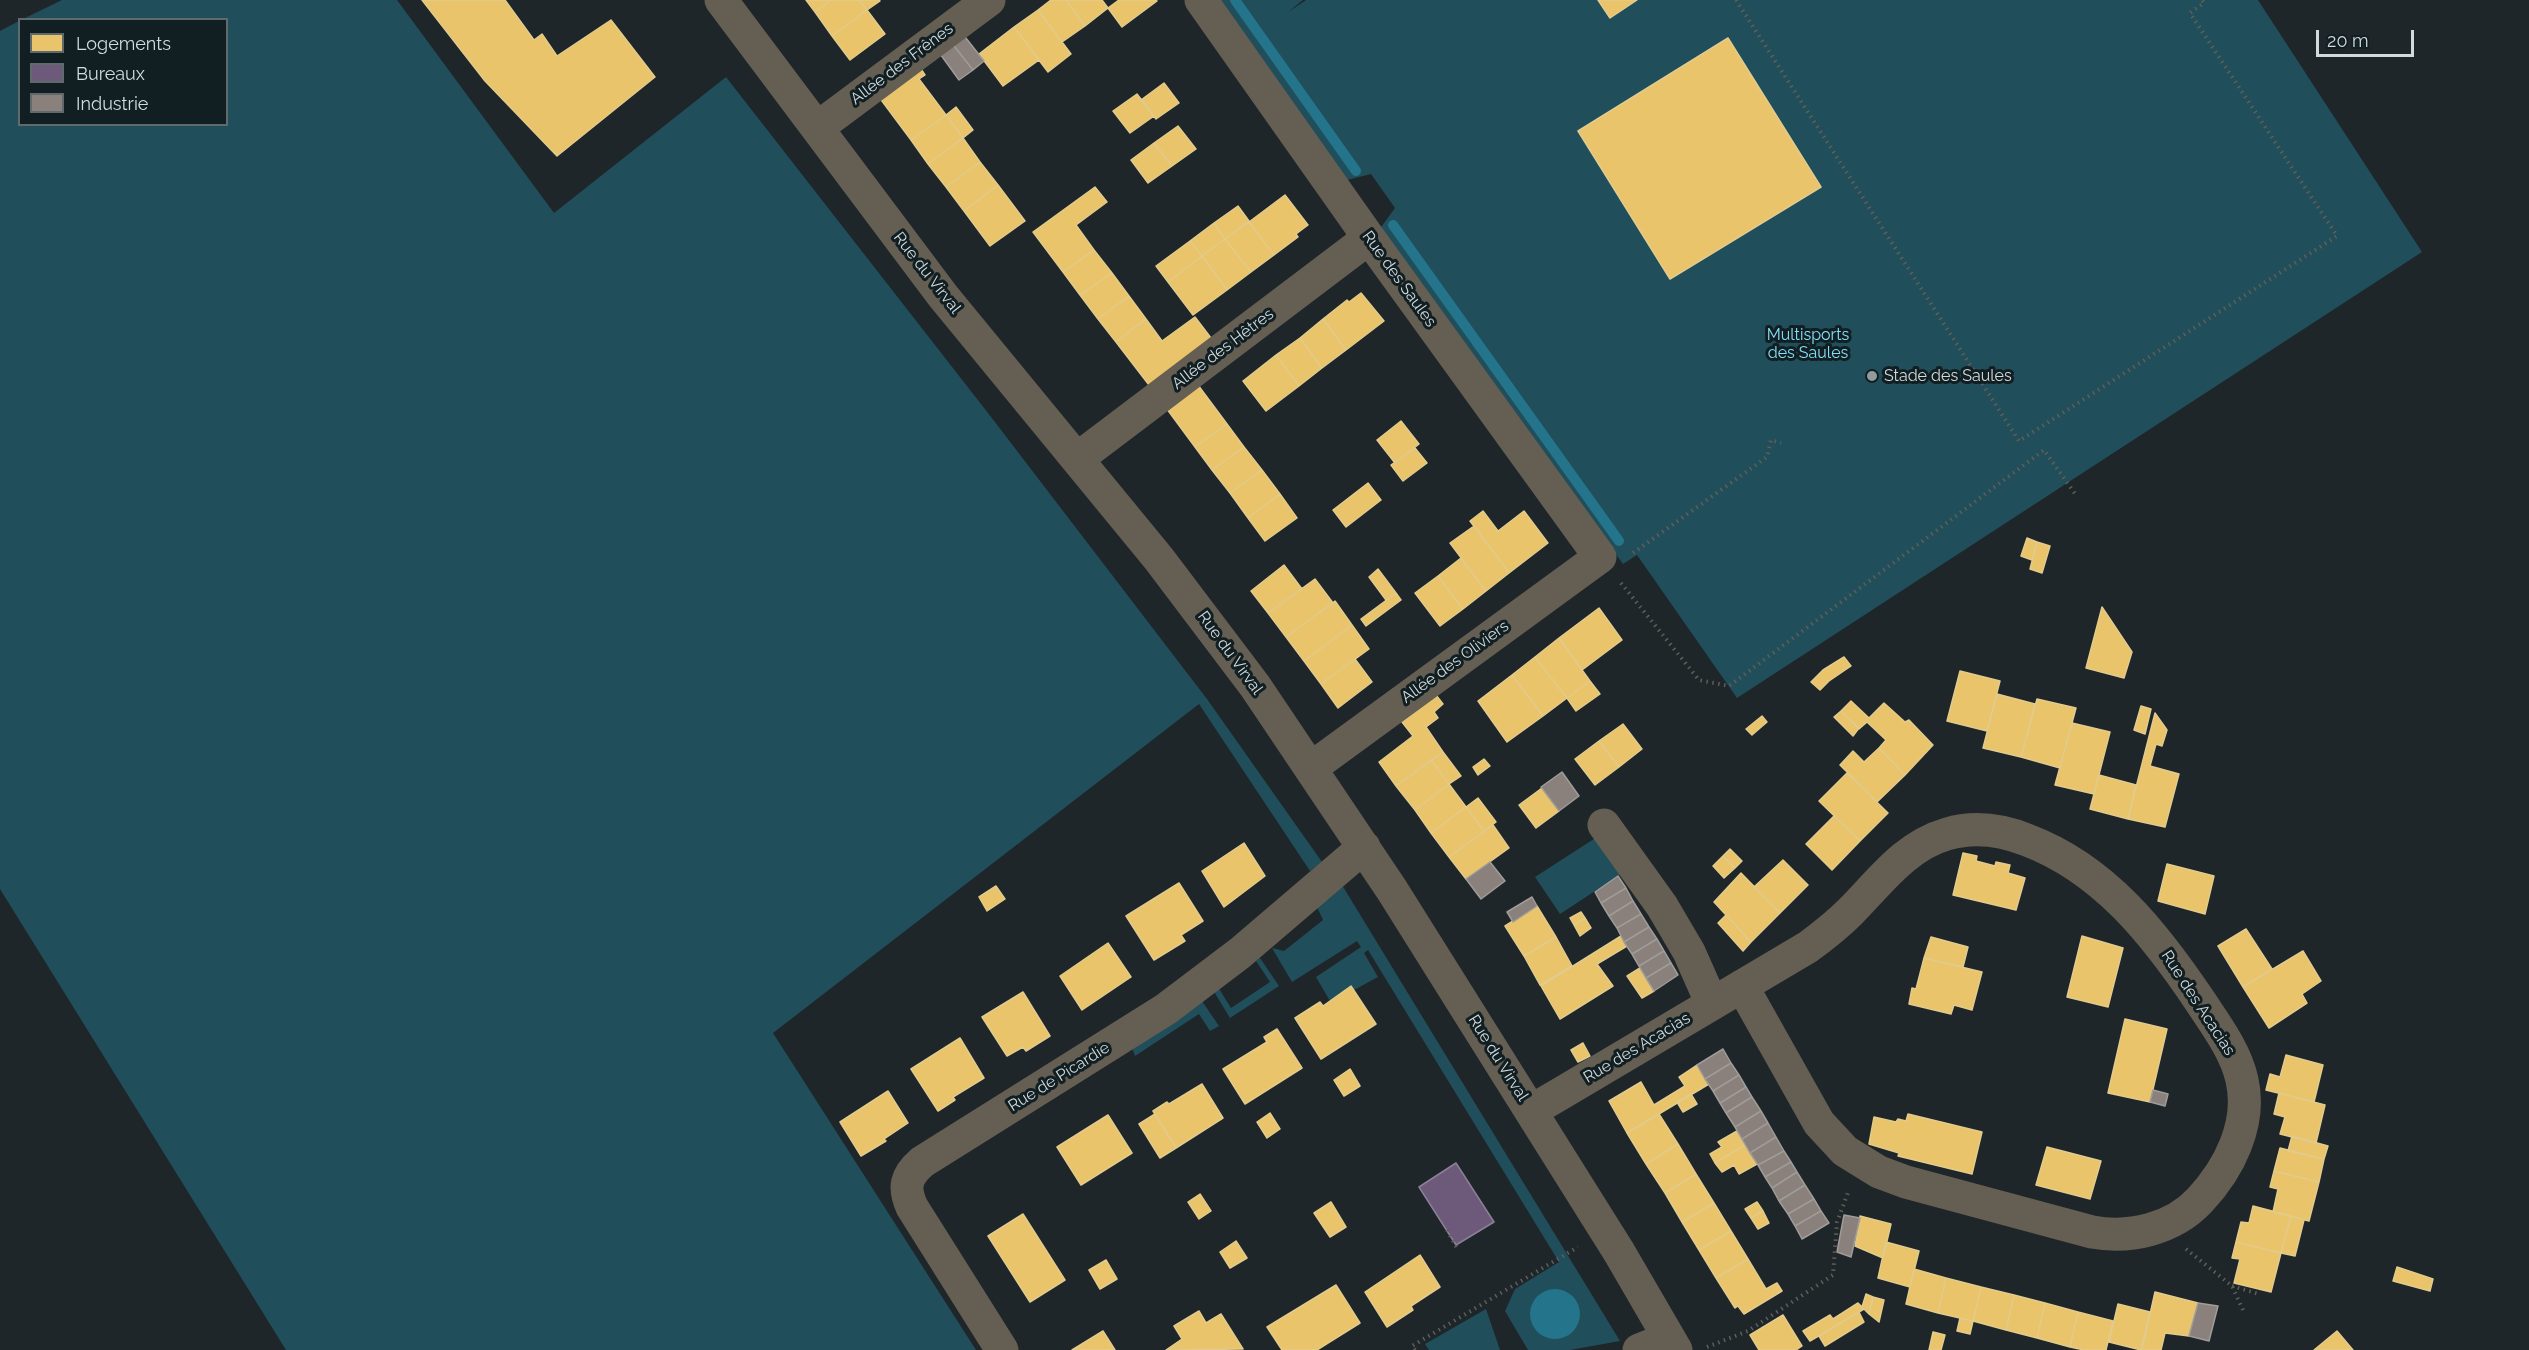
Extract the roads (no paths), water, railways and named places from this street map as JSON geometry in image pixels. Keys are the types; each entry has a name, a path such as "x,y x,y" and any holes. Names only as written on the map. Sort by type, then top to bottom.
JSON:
{"street":[{"name":"Rue du Virval","path":"722,0 943,296 1159,559 1223,642 1364,847 1681,1346"},
{"name":"Allée des Frênes","path":"816,128 989,0"},
{"name":"Rue des Saules","path":"1201,0 1369,238 1605,563"},
{"name":"Allée des Hêtres","path":"1077,459 1369,238"},
{"name":"Allée des Oliviers","path":"1311,768 1605,563"},
{"path":"1604,825 1662,906 1689,952 1712,1004"},
{"name":"Rue des Acacias","path":"1532,1111 1742,986 1808,947 1830,930 1907,854 1926,842 1948,833 1970,830 2003,832 2040,844 2106,887 2151,933 2206,1011 2236,1061 2242,1081 2243,1119 2239,1137 2222,1173 2194,1206 2157,1227 2136,1234 2114,1236 2092,1232 1906,1182 1879,1172 1845,1151 1819,1123 1742,986"},
{"name":"Rue de Picardie","path":"1002,1350 912,1207 906,1182 912,1172 922,1162 1166,1009 1240,953 1364,847"},
{"path":"1639,1350 1681,1346"}],"waterway":[{"path":"1235,0 1356,171"},
{"path":"1393,225 1619,541"}],"place":[{"name":"Stade des Saules","path":"1872,376"}],"park label":[{"name":"Multisports des Saules","path":"1808,344"}]}
